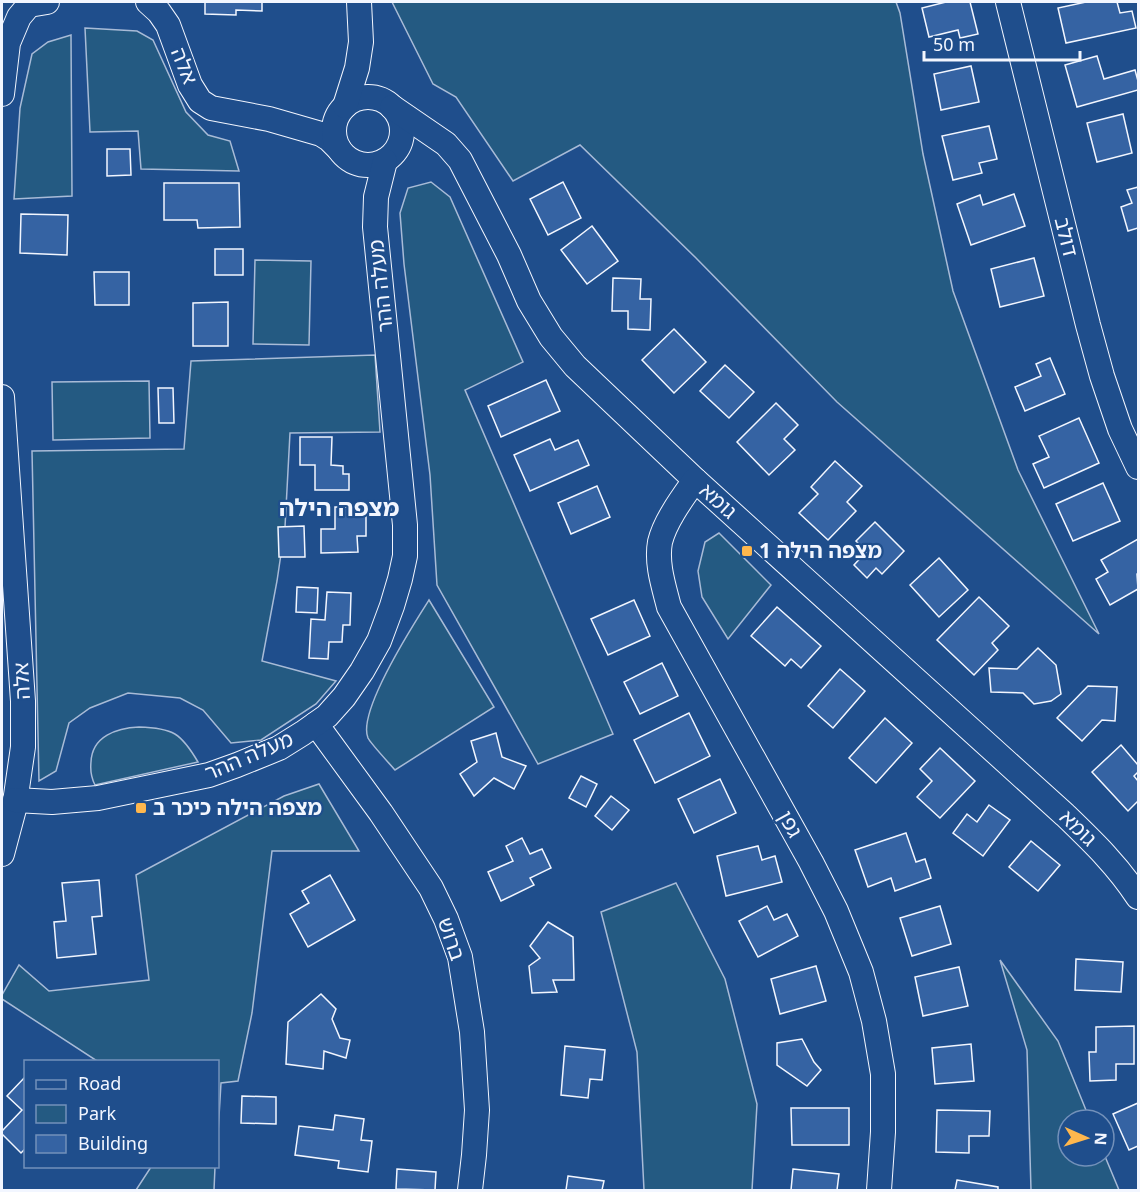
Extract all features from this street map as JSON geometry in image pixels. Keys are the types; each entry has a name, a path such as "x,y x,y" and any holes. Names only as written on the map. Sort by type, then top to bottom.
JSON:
{"street":[{"path":"2,94 8,43 20,17 29,5 47,2"},
{"name":"אלה","path":"148,2 168,25 190,85 200,101 211,108 269,119 321,135 343,154"},
{"name":"דולב","path":"1008,2 1102,376 1120,429 1138,467"},
{"path":"359,10 366,59 374,82 400,118 401,142 390,157"},
{"path":"359,10 361,42 357,68 334,126 334,138 343,154 362,165 374,165 415,146 435,146 460,160"},
{"path":"342,110 356,99 371,97 388,104"},
{"name":"גומא","path":"388,104 446,144 460,160 509,255 529,301 550,337 575,366 694,480 1072,822 1101,850 1123,875 1138,897"},
{"name":"אלה","path":"269,119 328,117 342,110"},
{"name":"מעלה ההר","path":"343,154 358,176 367,196 375,226"},
{"name":"מעלה ההר","path":"15,800 52,802 98,798 209,775 237,765 279,747 327,716 362,671 379,640 395,597 405,556 405,525 375,226 376,197 390,157"},
{"name":"אלה","path":"2,397 23,701 23,747 15,800 2,854"},
{"name":"גפן","path":"694,480 670,518 660,542 660,570 669,608 811,862 836,911 861,972 874,1021 883,1074 883,1132 879,1191"},
{"name":"ברוש","path":"316,724 381,813 431,888 446,919 460,957 472,1032 477,1110 470,1191"}],"green space":[{"path":"392,2 896,2 900,13 923,154 953,291 1018,470 1099,634 837,402 696,258 580,145 513,181 456,97 433,84"},
{"path":"85,28 137,31 153,40 186,112 208,135 230,141 239,171 141,169 138,131 90,132"},
{"path":"71,35 72,196 14,199 20,108 32,54 48,42"},
{"path":"431,182 450,197 523,362 465,390 613,734 538,764 437,585 430,475 404,264 400,213 408,188"},
{"path":"255,260 311,261 309,345 253,344"},
{"path":"375,355 380,432 290,433 285,527 262,661 336,681 316,704 261,740 231,743 203,710 180,698 128,693 90,708 69,723 56,771 39,781 32,451 184,449 191,361"},
{"path":"149,381 150,438 53,440 52,382"},
{"path":"719,533 771,585 728,639 702,597 698,571 705,542"},
{"path":"429,600 494,707 395,770 368,738 367,726 378,690 388,669"},
{"path":"139,727 160,729 175,734 186,744 198,762 95,785 91,768 92,753 96,746 107,735 122,729"},
{"path":"319,784 359,851 272,851 252,1013 238,1081 221,1083 219,1116 219,1060 95,1060 2,999 19,965 49,991 149,980 136,875 284,796"},
{"path":"676,883 725,979 757,1104 752,1190 644,1190 637,1052 601,912"},
{"path":"1000,960 1058,1041 1085,1108 1056,1108 1056,1168 1110,1168 1119,1190 1031,1190 1027,1050"},
{"path":"150,1168 215,1168 214,1190 136,1190"}],"building":[{"path":"205,2 262,2 262,11 236,10 236,15 205,14"},
{"path":"946,2 970,2 978,34 960,38 958,30 929,37 922,8"},
{"path":"1086,2 1117,2 1120,13 1132,11 1136,28 1066,43 1058,8"},
{"path":"1097,56 1104,79 1135,70 1138,90 1077,107 1065,65"},
{"path":"971,66 979,102 941,110 934,74"},
{"path":"1123,114 1132,153 1097,162 1087,123"},
{"path":"989,126 997,159 979,163 982,173 953,180 942,136"},
{"path":"107,149 130,149 131,175 107,176"},
{"path":"563,182 581,218 548,235 530,199"},
{"path":"164,183 239,183 240,227 198,228 197,220 164,220"},
{"path":"1138,187 1138,228 1128,231 1121,207 1132,203 1127,190"},
{"path":"1014,194 1025,226 971,245 957,204 980,195 983,205"},
{"path":"21,214 68,215 67,255 20,253"},
{"path":"592,226 618,261 587,284 561,250"},
{"path":"215,249 243,249 243,275 215,275"},
{"path":"1034,258 1044,296 1000,307 991,269"},
{"path":"94,272 129,272 129,305 95,305"},
{"path":"613,278 641,279 640,299 651,299 650,330 628,329 628,311 612,311"},
{"path":"228,302 228,346 193,346 193,303"},
{"path":"674,329 706,362 674,393 642,360"},
{"path":"1050,358 1065,394 1025,411 1015,387 1041,376 1036,364"},
{"path":"725,365 754,392 729,418 700,391"},
{"path":"546,380 560,411 501,437 488,406"},
{"path":"158,388 173,388 174,423 159,423"},
{"path":"776,403 798,425 784,439 795,450 769,475 737,442"},
{"path":"1079,418 1099,463 1044,488 1033,464 1049,457 1039,436"},
{"path":"300,437 332,437 331,465 343,466 343,474 349,474 349,490 315,490 315,465 300,465"},
{"path":"550,439 555,450 578,440 589,465 530,491 514,455"},
{"path":"835,461 862,486 847,502 856,511 828,540 799,513 818,494 811,487"},
{"path":"1103,483 1120,521 1073,541 1056,504"},
{"path":"597,486 610,517 571,534 558,503"},
{"path":"335,507 366,507 366,536 357,536 358,552 321,553 321,529 335,529"},
{"path":"875,522 904,551 882,574 876,568 867,578 854,565 866,552 856,541"},
{"path":"304,526 305,557 279,557 278,527"},
{"path":"1138,539 1138,589 1110,605 1096,579 1108,572 1101,560"},
{"path":"939,558 968,590 939,617 910,585"},
{"path":"297,587 318,588 317,613 296,612"},
{"path":"327,592 351,593 350,625 343,625 342,642 329,642 328,659 309,658 311,619 325,620"},
{"path":"979,597 1009,626 992,643 998,650 974,675 937,640"},
{"path":"634,600 650,636 608,655 591,619"},
{"path":"777,607 821,646 801,668 791,659 785,666 751,636"},
{"path":"1038,648 1056,665 1061,694 1051,701 1034,704 1023,693 991,692 989,668 1017,669"},
{"path":"662,663 678,696 640,714 624,682"},
{"path":"840,669 865,691 833,728 808,706"},
{"path":"1088,686 1117,687 1115,721 1102,720 1082,741 1057,718"},
{"path":"689,713 710,756 655,783 634,740"},
{"path":"885,718 912,743 876,783 849,758"},
{"path":"496,733 502,757 526,766 514,789 494,778 474,796 460,774 477,762 471,741"},
{"path":"1121,745 1138,765 1138,772 1134,776 1138,781 1138,801 1128,811 1092,772"},
{"path":"940,748 975,781 940,818 917,797 932,781 920,769"},
{"path":"581,776 597,784 586,807 569,798"},
{"path":"720,779 736,813 694,833 678,799"},
{"path":"611,796 629,810 612,830 595,816"},
{"path":"989,805 1010,820 983,856 953,833 967,814 977,822"},
{"path":"906,833 916,862 925,859 931,878 895,891 891,878 868,887 855,850"},
{"path":"522,838 530,854 542,849 551,868 530,878 534,885 501,901 488,872 513,861 506,846"},
{"path":"1031,841 1060,865 1038,891 1009,867"},
{"path":"758,846 762,860 775,856 782,882 726,896 717,856"},
{"path":"330,875 355,920 308,947 290,914 309,903 302,891"},
{"path":"99,880 102,916 92,917 96,954 57,958 54,922 66,921 62,883"},
{"path":"767,906 774,920 787,914 798,936 758,957 739,921"},
{"path":"940,906 951,944 912,956 900,918"},
{"path":"548,922 573,937 574,980 553,980 557,992 532,993 529,966 540,958 530,946"},
{"path":"1076,959 1123,962 1121,992 1075,990"},
{"path":"816,966 826,1001 780,1014 771,979"},
{"path":"959,967 968,1006 923,1016 915,977"},
{"path":"321,994 336,1009 332,1019 340,1038 350,1040 346,1058 324,1051 323,1069 286,1064 288,1022"},
{"path":"1134,1026 1134,1064 1116,1064 1116,1080 1090,1081 1089,1052 1096,1052 1096,1027"},
{"path":"802,1039 821,1070 807,1086 777,1065 777,1043"},
{"path":"971,1044 974,1081 935,1084 932,1048"},
{"path":"565,1046 605,1050 602,1080 590,1079 588,1098 561,1095"},
{"path":"24,1078 24,1150 21,1153 2,1134 2,1131 22,1110 7,1096"},
{"path":"242,1096 276,1097 276,1124 241,1123"},
{"path":"1138,1103 1138,1146 1129,1150 1116,1121 1116,1113"},
{"path":"791,1108 849,1108 849,1145 792,1145"},
{"path":"937,1110 990,1111 989,1136 969,1136 969,1153 936,1152"},
{"path":"335,1115 364,1119 361,1140 372,1141 368,1172 338,1168 339,1161 295,1155 299,1126 333,1130"},
{"path":"397,1169 436,1172 435,1190 396,1189"},
{"path":"793,1169 839,1174 837,1190 791,1190"},
{"path":"568,1176 604,1181 602,1190 566,1190"},
{"path":"957,1180 998,1187 998,1190 955,1190"}],"place":[{"name":"מצפה הילה 1","path":"747,551"},
{"name":"מצפה הילה כיכר ב","path":"141,808"}],"district":[{"name":"מצפה הילה","path":"339,508"}]}
